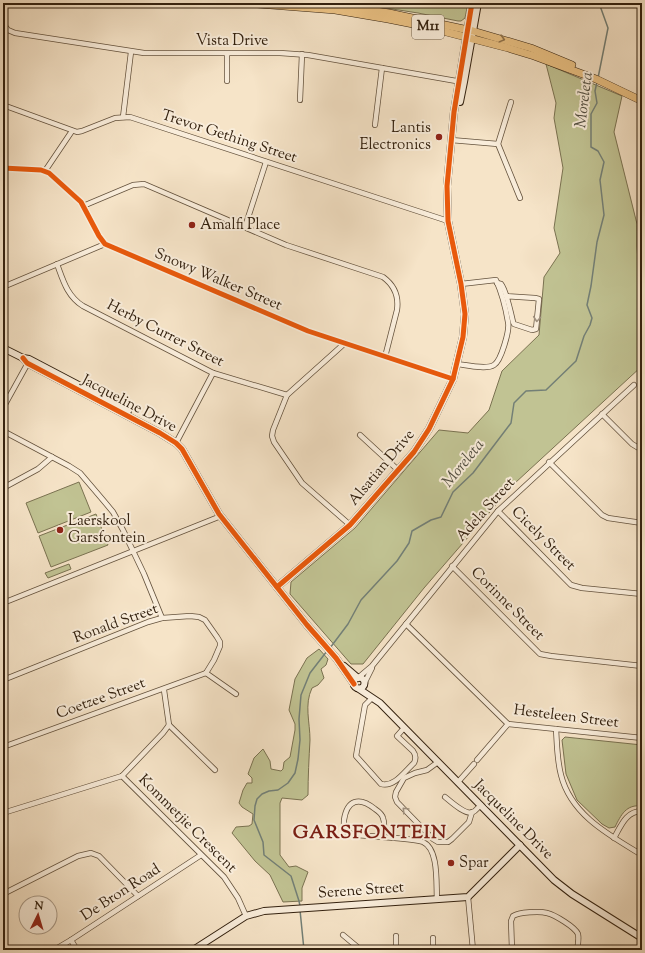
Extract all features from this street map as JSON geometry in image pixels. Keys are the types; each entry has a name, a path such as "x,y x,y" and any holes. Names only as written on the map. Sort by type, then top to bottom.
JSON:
{"main road":[{"name":"M11","path":"244,3 355,13 470,34"},
{"name":"M11","path":"323,3 389,13 470,34 583,72 642,96"},
{"name":"M11","path":"612,83 642,101"}],"street":[{"path":"346,3 354,7"},
{"path":"470,34 472,3"},
{"path":"470,34 478,3"},
{"name":"Vista Drive","path":"3,24 8,30 15,33 131,52 150,54 302,54 462,82"},
{"name":"Alsatian Drive","path":"277,587 350,525 414,452 423,440 441,407 453,379 464,326 464,302 448,221 447,186 451,140 470,34"},
{"path":"123,117 131,52"},
{"path":"227,81 228,54"},
{"path":"300,100 302,54"},
{"path":"375,125 382,68"},
{"path":"511,102 498,144 520,198"},
{"path":"3,104 72,131 45,171"},
{"name":"Trevor Gething Street","path":"72,131 82,131 123,117 137,119 448,221"},
{"path":"451,140 498,144"},
{"path":"245,227 266,162"},
{"path":"3,168 45,171 74,196 83,206 98,236 105,244 3,287"},
{"path":"83,206 133,185 144,184 300,250 383,277 389,282 395,291 398,306 385,357"},
{"name":"Snowy Walker Street","path":"105,244 308,331 453,379"},
{"name":"Herby Currer Street","path":"57,264 70,294 76,301 213,373 287,395"},
{"path":"461,284 496,281 501,284 514,324 535,331 539,299 506,296"},
{"path":"457,364 488,367 495,365 498,361 503,348 508,324 496,281"},
{"path":"345,343 287,395 273,430 274,442 302,483 350,525"},
{"name":"Jacqueline Drive","path":"3,348 177,441 187,449 221,511 221,516 321,642 334,656 358,677"},
{"path":"3,408 26,360"},
{"path":"177,441 213,373"},
{"name":"Adela Street","path":"358,677 372,666 498,511 634,385"},
{"path":"602,414 632,444 642,450"},
{"path":"3,431 80,473 94,489 113,512 134,551 162,618"},
{"path":"360,435 398,470"},
{"path":"3,488 38,469 52,457"},
{"path":"550,462 602,515 616,520 642,523"},
{"name":"Cicely Street","path":"498,511 571,585 582,588 642,594"},
{"path":"3,604 221,516"},
{"name":"Corinne Street","path":"452,566 540,654 642,666"},
{"name":"Ronald Street","path":"3,680 148,622 162,618 199,617 205,620 211,627 220,642 220,646 206,673"},
{"name":"Hesteleen Street","path":"406,624 508,724 642,738"},
{"name":"Jacqueline Drive","path":"334,656 354,684"},
{"name":"Adela Street","path":"365,683 372,666"},
{"path":"206,673 236,694"},
{"name":"Coetzee Street","path":"3,747 164,690 206,673"},
{"path":"358,677 362,678 365,683 363,688 359,689 354,684 355,679 358,677"},
{"name":"Jacqueline Drive","path":"365,683 380,703 404,728 562,886 642,938"},
{"name":"Jacqueline Drive","path":"359,689 380,703"},
{"path":"164,690 169,725 215,770"},
{"path":"372,698 365,705 356,756 383,785 392,784 414,763 415,760 413,751 398,736 404,728"},
{"path":"458,782 508,724"},
{"path":"122,776 169,725"},
{"path":"556,729 559,766 565,787 570,797 599,828 642,855"},
{"path":"438,762 427,770 404,778 396,792 395,797 397,802 433,839 438,842 448,842 470,822 472,812 480,805"},
{"name":"Kommetjie Crescent","path":"3,814 122,776 231,886 246,916"},
{"path":"445,797 468,813 472,812"},
{"path":"383,837 384,819 382,815 365,802 350,804 345,812 344,826 346,832 356,835 420,841 428,846 434,855 437,899"},
{"path":"614,838 629,815 633,812 642,811"},
{"path":"473,950 468,897 520,845"},
{"path":"3,894 78,856 91,853 99,856 138,896"},
{"name":"De Bron Road","path":"54,950 201,855"},
{"name":"Serene Street","path":"192,950 246,916 264,911 468,897"},
{"path":"512,950 511,927 513,916 518,913 541,912 552,915 574,929 578,937 577,950"},
{"path":"342,935 361,950"},
{"path":"396,936 396,950"},
{"path":"433,938 433,950"},
{"path":"71,940 77,950"}],"green space":[{"path":"354,3 444,3 459,5 462,3 468,3 465,18 458,21"},
{"path":"546,64 622,96 614,132 637,224 639,279 642,280 642,366 515,483 424,588 363,664 351,664 290,594 291,582 355,528 439,430 468,433 489,410 502,371 539,335 544,277 560,253 554,228 563,168 554,118 556,103"},
{"path":"79,482 91,512 38,533 26,503"},
{"path":"96,514 108,545 51,567 39,536"},
{"path":"69,564 71,569 48,578 45,573"},
{"path":"319,649 328,659 326,665 321,669 324,678 318,685 312,688 308,701 310,740 308,795 302,800 282,798 280,803 280,855 289,867 296,866 308,872 302,888 302,901 283,902 270,875 255,861 232,833 236,827 249,826 252,824 253,814 242,807 239,803 247,783 252,783 252,778 248,774 254,758 263,749 270,761 271,769 281,771 283,769 284,762 290,757 295,724 289,710 295,679 307,658"},
{"path":"565,737 642,745 642,806 632,807 625,811 615,827 609,828 602,824 577,800 566,774 562,740"}],"waterway":[{"name":"Moreleta","path":"598,78 608,28 599,3"},
{"name":"Moreleta","path":"330,648 348,624 361,600 397,561 409,543 412,531 431,520 441,517 453,492 473,473 511,423 514,403 526,391 546,390 576,361 584,336 592,318 587,305 597,242 604,215 600,180 604,162 598,151 591,147 591,114 597,103 595,91 597,82"},
{"name":"Moreleta","path":"300,906 291,876 264,855 263,842 254,820 255,806 257,799 262,794 269,791 278,790 288,783 295,773 300,740 299,719 301,695 310,673 327,651"},
{"name":"Moreleta","path":"300,910 304,950"}],"cycle path":[{"path":"277,587 350,525 414,452 429,429 453,379 463,337 465,314 461,284 448,221 447,186 454,112 472,3"},
{"path":"3,168 41,170 49,173 81,202 99,236 105,244 308,331 453,379"},
{"path":"23,358 27,363 160,433 176,443 182,449 219,514 307,625 336,658 354,684"}],"place":[{"name":"Lantis Electronics","path":"439,137"},
{"name":"Amalfi Place","path":"192,225"},
{"name":"Laerskool Garsfontein","path":"60,530"},
{"name":"Spar","path":"451,863"}],"district":[{"name":"GARSFONTEIN","path":"370,833"}]}
